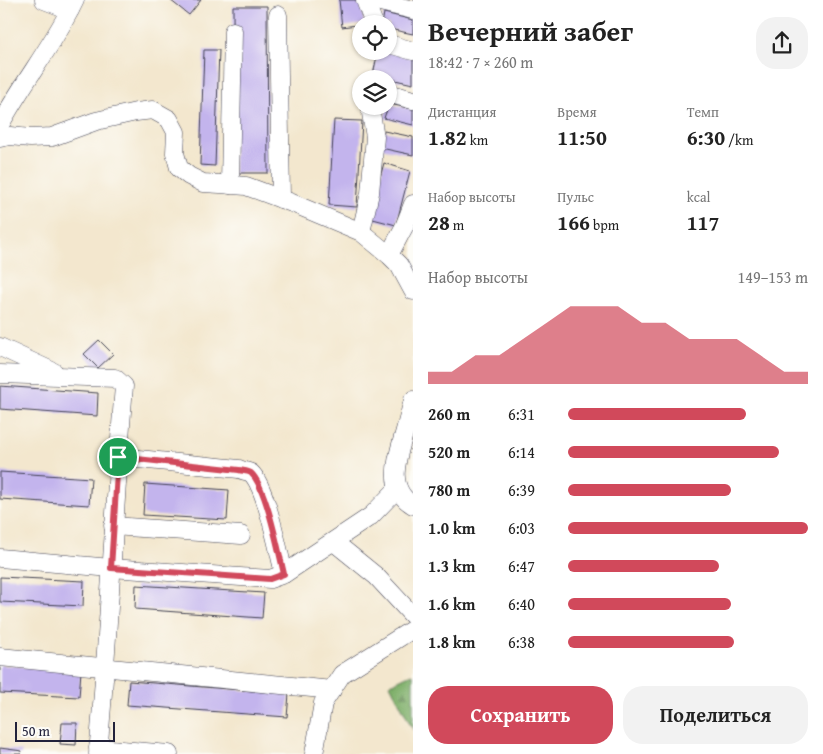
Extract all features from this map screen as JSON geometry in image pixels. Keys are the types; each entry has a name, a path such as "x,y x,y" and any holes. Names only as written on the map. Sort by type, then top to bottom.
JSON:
{"lane":[{"path":"0,125 12,102 36,67 73,5 44,0"},
{"path":"365,0 371,15"},
{"path":"372,0 413,10"},
{"path":"278,15 281,199"},
{"path":"230,185 233,31"},
{"path":"397,46 413,51"},
{"path":"397,96 413,100"},
{"path":"0,138 10,136 30,138 52,137 96,121 153,110 169,119 176,132 175,153 179,168 189,176 203,183 246,186 361,232 399,265 413,291"},
{"path":"361,232 370,193 376,137 371,115"},
{"path":"389,255 413,204"},
{"path":"0,347 62,376"},
{"path":"0,374 115,378 124,386 98,751 169,754"},
{"path":"413,400 396,461 395,477 398,488 403,496 413,505"},
{"path":"118,457 239,470 250,473 259,485 268,509 284,574"},
{"path":"0,558 270,579 284,574 371,516 398,488"},
{"path":"114,526 241,535"},
{"path":"334,542 376,576 413,616"},
{"path":"314,754 324,703 342,674 413,629"},
{"path":"0,657 332,690"}],"green space":[{"path":"411,674 413,675 413,730 390,684"}],"building":[{"path":"170,0 201,0 189,15"},
{"path":"339,0 361,0 363,15 352,15 352,26 342,27"},
{"path":"233,6 267,6 268,173 234,173"},
{"path":"397,16 413,20 413,34 397,31"},
{"path":"204,50 219,50 215,166 200,165"},
{"path":"397,54 413,58 413,84 397,80 397,70 374,70 376,60 397,60"},
{"path":"397,106 413,109 413,125 384,118 385,115 397,115"},
{"path":"334,120 362,121 357,207 329,205"},
{"path":"384,131 413,137 413,155 381,148"},
{"path":"384,163 410,171 396,225 369,218"},
{"path":"99,340 113,354 98,368 84,354"},
{"path":"0,386 98,393 97,416 0,409"},
{"path":"0,472 91,478 89,505 0,499"},
{"path":"145,484 229,490 227,520 143,515"},
{"path":"0,577 84,581 83,606 0,602"},
{"path":"136,585 264,593 262,618 135,609"},
{"path":"0,665 81,671 79,697 0,693"},
{"path":"129,681 289,694 287,717 127,705"},
{"path":"62,723 77,723 76,745 60,744"},
{"path":"0,748 22,751 21,754 0,754"}],"route":[{"path":"118,457 239,470 250,473 259,485 268,509 284,574 270,579 111,568 118,457"}]}
